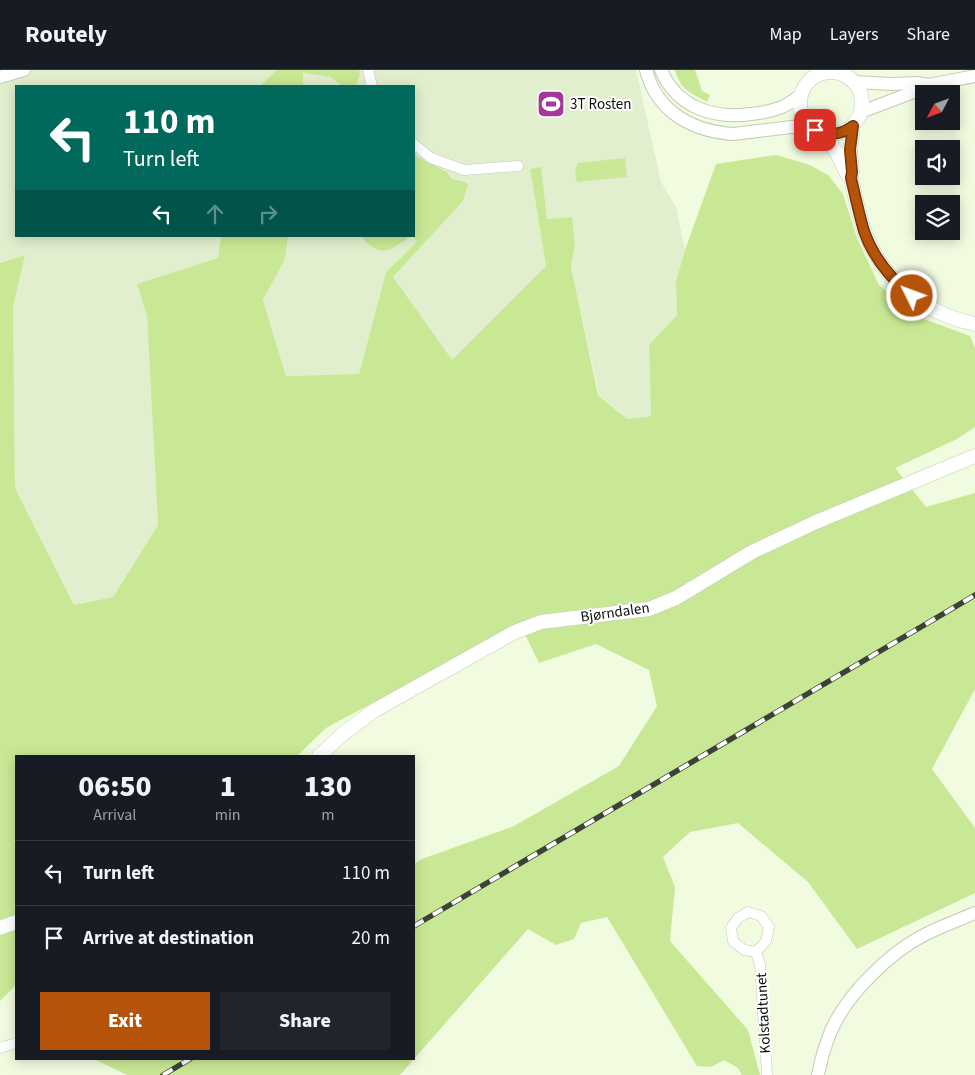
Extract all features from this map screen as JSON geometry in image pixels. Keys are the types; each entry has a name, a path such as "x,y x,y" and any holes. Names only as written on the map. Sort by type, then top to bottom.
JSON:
{"main road":[{"path":"839,72 854,82 859,89 863,104 858,119 853,126 839,133 823,133 815,130 804,119 800,103 801,95 809,76 839,72"},
{"path":"853,126 850,150 851,178 865,232 881,264 901,288 912,296 936,311 955,319 975,324"},
{"path":"823,133 837,152 846,172 851,178"},
{"name":"Bjørndalen","path":"320,755 345,732 375,710 515,632 541,622 649,609 676,598 752,552 816,522 975,456"},
{"path":"0,928 15,922"}],"street":[{"path":"0,77 24,70"},
{"path":"368,70 372,85"},
{"path":"646,70 655,91 667,106 696,127 733,134 809,125"},
{"path":"662,70 670,85 688,103 699,109 730,116 760,113 781,108 801,95"},
{"path":"854,82 929,84 975,76"},
{"path":"861,112 919,90 929,84"},
{"path":"415,145 431,158 464,170 518,166"},
{"path":"818,1075 832,1030 859,988 878,968 925,934 975,913"},
{"name":"Kolstadtunet","path":"756,952 760,964 767,1075"},
{"path":"0,1048 15,1043"}],"shaded area":[{"path":"0,70 276,70 261,85 15,85 15,237 221,237 219,258 137,284 147,316 158,525 113,597 74,605 15,488 13,307 24,255 0,263"},
{"path":"303,70 636,70 661,182 676,207 685,250 676,281 677,315 649,345 651,416 627,419 599,395 571,267 575,244 572,217 547,219 530,169 546,266 452,361 393,277 462,201 386,272 359,374 286,376 263,300 285,259 288,237 415,237 415,85 303,85"}],"green space":[{"path":"276,70 359,70 360,75 355,85 341,85 331,77 303,73 303,85 261,85"},
{"path":"675,70 695,70 702,91 710,95 707,102 683,87"},
{"path":"776,155 810,165 828,175 843,194 857,238 879,285 913,315 970,336 975,348 975,427 957,439 895,468 926,507 975,493 975,689 932,769 975,828 975,893 857,949 808,882 738,823 690,832 663,857 675,887 670,941 748,1030 760,1075 742,1075 738,1068 724,1060 711,1067 697,1066 607,917 581,923 574,939 556,945 528,929 415,1058 415,863 422,859 514,826 619,766 657,706 649,670 596,644 539,663 520,624 326,728 298,755 15,755 15,986 0,1001 0,263 25,255 13,307 15,488 74,605 113,597 158,525 147,316 137,284 218,258 221,237 288,237 285,259 263,300 286,376 359,374 386,272 417,242 413,237 415,237 415,156 447,172 452,179 468,184 463,201 393,277 452,360 546,266 530,169 541,167 547,219 572,217 575,244 571,267 598,395 627,419 651,416 649,345 677,315 676,281 685,250 716,164"},
{"path":"625,158 627,177 577,182 575,171 578,163"},
{"path":"362,237 409,237 385,251 374,248"},
{"path":"96,1060 413,1060 400,1075 127,1075"}],"railway":[{"path":"415,925 975,595"},
{"path":"163,1075 188,1060"}],"place":[{"name":"3T Rosten","path":"551,104"}],"route":[{"path":"815,130 831,134 846,131 853,126 850,150 851,178 865,232 881,264 901,288 912,296"}]}
